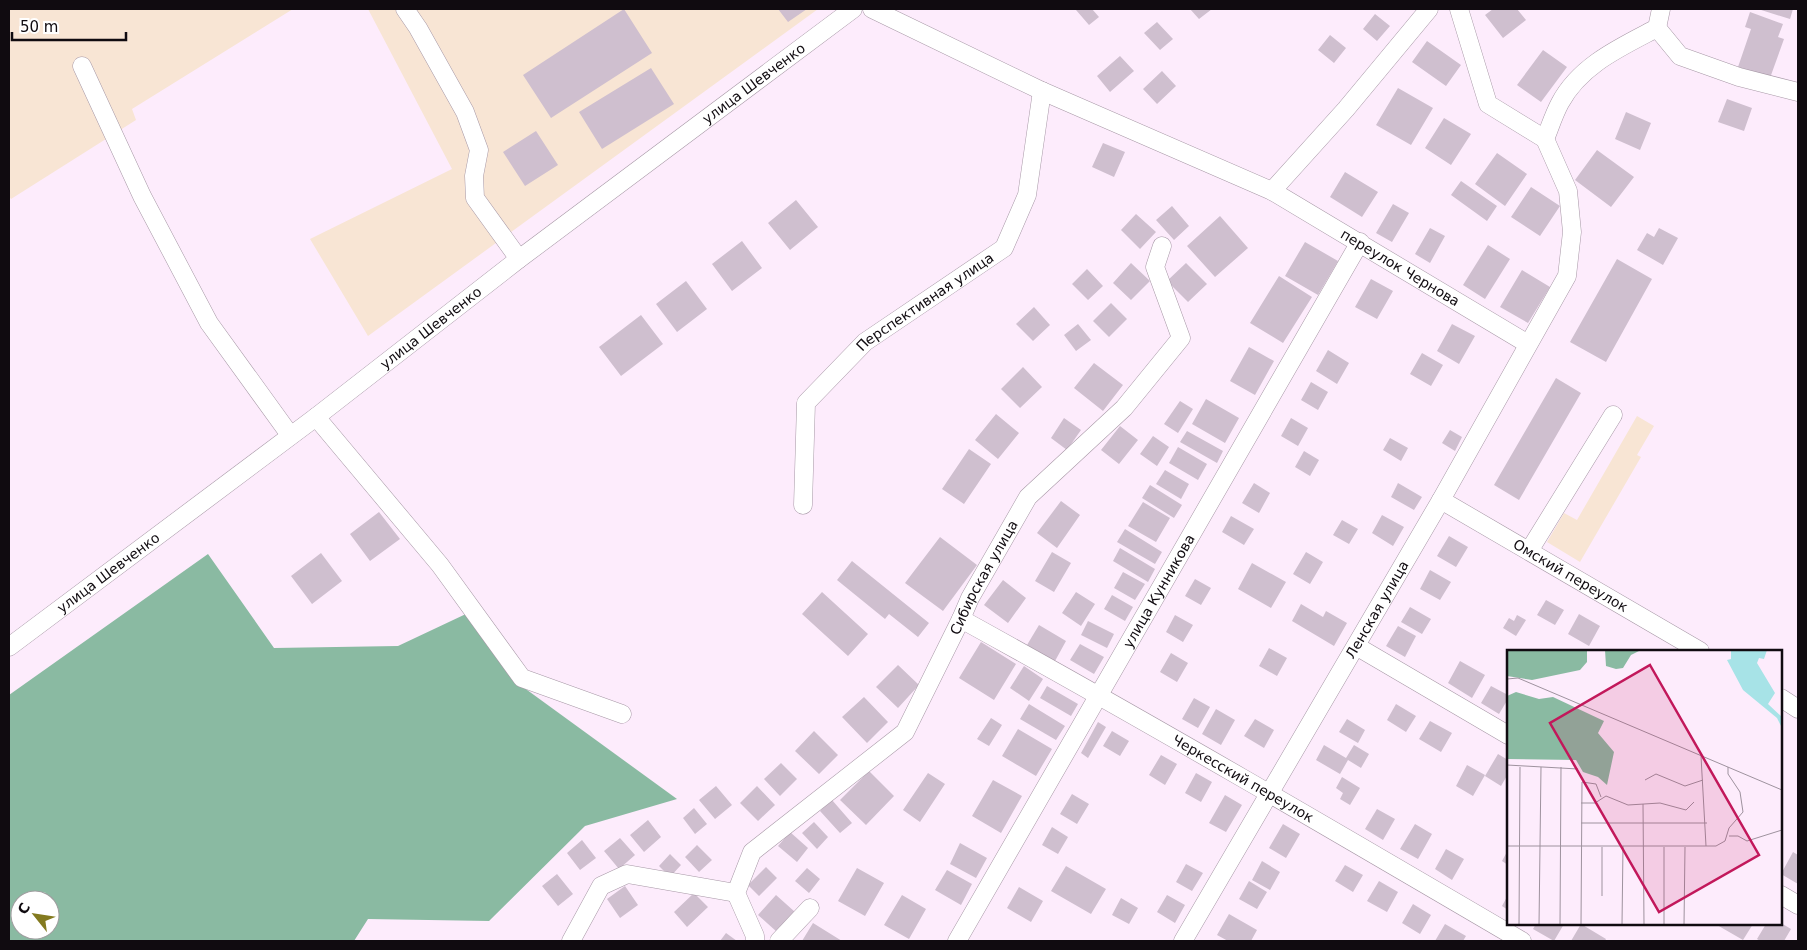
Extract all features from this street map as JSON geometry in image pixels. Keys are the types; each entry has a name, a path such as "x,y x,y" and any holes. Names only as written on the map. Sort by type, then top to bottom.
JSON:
{"street":[{"path":"405,9 418,28 465,112 479,150 474,176 475,198 519,259"},
{"name":"улица Шевченко","path":"9,647 316,417 519,259 853,9"},
{"name":"переулок Чернова","path":"872,9 1042,91 1272,191 1528,344"},
{"path":"1272,191 1346,109 1429,9"},
{"path":"1459,9 1488,104 1545,139 1560,102 1584,70 1657,28 1661,9"},
{"path":"1657,28 1680,56 1739,76 1798,92"},
{"path":"82,66 142,196 209,323 290,436"},
{"name":"Перспективная улица","path":"802,506 806,403 865,342 1004,248 1027,195 1042,91"},
{"name":"Ленская улица","path":"1184,941 1441,500 1567,276 1572,232 1568,191 1545,139"},
{"name":"улица Кунникова","path":"957,941 1360,242"},
{"name":"Сибирская улица","path":"736,893 752,852 905,732 970,598 1028,497 1124,408 1181,338 1155,267 1162,246"},
{"path":"1529,551 1614,415"},
{"path":"316,417 440,565 522,678 622,714"},
{"name":"Омский переулок","path":"1441,500 1698,650"},
{"name":"Черкесский переулок","path":"961,619 1270,793 1522,941"},
{"path":"1356,646 1507,734"},
{"path":"1782,699 1798,709"},
{"path":"571,941 601,886 627,874 736,893 755,936 755,941"},
{"path":"1782,896 1798,905"},
{"path":"780,941 810,908"}],"shaded area":[{"path":"9,9 293,9 132,109 136,120 11,199 9,196"},
{"path":"368,9 818,9 368,336 310,239 452,169"},
{"path":"1637,416 1654,426 1637,455 1641,457 1580,562 1547,542 1564,513 1577,520"}],"green space":[{"path":"208,554 274,648 398,646 468,613 523,687 677,799 585,826 489,921 368,919 354,941 9,941 9,695"}],"building":[{"path":"624,9 652,53 551,118 523,75"},
{"path":"778,9 807,9 788,22"},
{"path":"1092,9 1099,17 1089,25 1076,10"},
{"path":"1190,9 1212,9 1199,19"},
{"path":"1493,9 1517,9 1526,20 1503,38 1485,15"},
{"path":"1758,9 1793,9 1790,19"},
{"path":"1750,12 1783,24 1778,37 1784,39 1770,78 1738,67 1751,29 1745,27"},
{"path":"1375,14 1390,26 1377,41 1363,29"},
{"path":"1157,22 1173,39 1160,50 1144,33"},
{"path":"1330,35 1346,48 1334,63 1318,50"},
{"path":"1427,41 1461,65 1446,86 1412,62"},
{"path":"1543,50 1567,67 1541,102 1517,85"},
{"path":"1120,56 1134,71 1110,92 1097,76"},
{"path":"651,68 674,104 602,149 579,112"},
{"path":"1162,71 1176,86 1157,104 1143,89"},
{"path":"1398,88 1433,108 1411,145 1376,125"},
{"path":"1727,99 1752,108 1744,131 1718,122"},
{"path":"1626,112 1651,123 1640,150 1615,139"},
{"path":"1444,118 1471,134 1451,165 1425,148"},
{"path":"536,131 558,165 525,186 503,152"},
{"path":"1103,143 1125,152 1114,177 1092,167"},
{"path":"1597,150 1634,177 1611,207 1575,180"},
{"path":"1497,153 1527,174 1505,206 1475,184"},
{"path":"1345,172 1378,192 1362,217 1330,197"},
{"path":"1461,181 1497,206 1487,221 1451,195"},
{"path":"1531,187 1560,206 1540,236 1511,217"},
{"path":"796,200 818,227 790,250 768,223"},
{"path":"1393,204 1409,213 1392,242 1376,233"},
{"path":"1172,206 1189,226 1174,240 1156,220"},
{"path":"1136,214 1156,232 1140,249 1121,230"},
{"path":"1220,216 1248,248 1215,277 1187,246"},
{"path":"1430,228 1445,236 1430,263 1415,254"},
{"path":"1659,228 1678,238 1663,265 1637,250 1647,233 1654,237"},
{"path":"742,241 762,268 732,291 712,264"},
{"path":"1305,242 1338,261 1318,295 1285,276"},
{"path":"1488,245 1510,259 1485,299 1463,285"},
{"path":"1617,259 1652,279 1606,362 1570,342"},
{"path":"1131,263 1150,281 1131,300 1113,283"},
{"path":"1186,263 1207,284 1188,302 1167,281"},
{"path":"1087,269 1103,286 1088,300 1072,284"},
{"path":"1522,270 1550,287 1528,323 1500,307"},
{"path":"1279,276 1312,297 1283,343 1250,323"},
{"path":"1371,279 1393,291 1377,319 1355,307"},
{"path":"686,281 707,309 677,332 656,304"},
{"path":"1111,303 1127,319 1109,337 1093,321"},
{"path":"1034,307 1050,325 1033,341 1016,324"},
{"path":"641,315 663,344 621,376 599,347"},
{"path":"1078,324 1091,340 1076,351 1064,335"},
{"path":"1452,324 1475,336 1459,364 1437,351"},
{"path":"1249,347 1274,361 1255,395 1230,381"},
{"path":"1328,350 1349,363 1337,384 1316,371"},
{"path":"1422,353 1443,365 1431,386 1410,374"},
{"path":"1094,363 1123,385 1103,411 1074,388"},
{"path":"1023,367 1042,387 1020,408 1001,389"},
{"path":"1556,378 1581,393 1519,500 1494,485"},
{"path":"1311,382 1328,392 1318,410 1301,400"},
{"path":"1206,399 1239,418 1225,443 1192,424"},
{"path":"1180,401 1193,409 1178,433 1164,424"},
{"path":"996,414 1019,433 998,459 975,440"},
{"path":"1064,418 1081,430 1067,450 1051,438"},
{"path":"1291,418 1308,428 1298,446 1281,436"},
{"path":"1120,426 1138,440 1119,464 1101,450"},
{"path":"1450,430 1462,437 1455,451 1442,443"},
{"path":"1187,431 1223,451 1217,463 1180,442"},
{"path":"1153,436 1169,447 1157,466 1140,454"},
{"path":"1390,438 1408,448 1401,461 1383,450"},
{"path":"1178,447 1207,464 1198,480 1169,463"},
{"path":"969,449 991,464 964,504 942,489"},
{"path":"1304,451 1319,460 1310,476 1295,467"},
{"path":"1165,470 1189,484 1181,499 1156,484"},
{"path":"1254,483 1270,493 1259,513 1242,503"},
{"path":"1398,483 1422,497 1414,510 1391,497"},
{"path":"1150,485 1182,505 1174,518 1142,498"},
{"path":"1061,501 1080,515 1057,548 1037,533"},
{"path":"1143,502 1170,518 1156,542 1128,526"},
{"path":"379,512 400,539 370,561 350,534"},
{"path":"1382,515 1404,527 1393,546 1372,533"},
{"path":"1231,516 1254,529 1244,545 1222,532"},
{"path":"1342,520 1358,529 1349,544 1333,535"},
{"path":"1125,529 1162,552 1155,564 1117,542"},
{"path":"1449,536 1468,547 1456,567 1437,556"},
{"path":"940,537 977,565 943,611 905,583"},
{"path":"1120,548 1155,569 1148,582 1113,561"},
{"path":"1052,552 1071,563 1054,592 1035,581"},
{"path":"1306,552 1323,562 1310,584 1293,574"},
{"path":"321,553 342,581 312,604 291,576"},
{"path":"852,561 929,623 918,637 889,614 885,619 837,580"},
{"path":"1252,563 1286,582 1271,608 1238,589"},
{"path":"1430,570 1451,582 1440,600 1420,589"},
{"path":"1123,572 1145,584 1135,600 1114,588"},
{"path":"1195,579 1211,588 1201,605 1185,596"},
{"path":"1003,580 1026,598 1008,623 984,605"},
{"path":"822,592 868,634 848,656 802,614"},
{"path":"1076,592 1095,604 1081,626 1062,613"},
{"path":"1112,595 1133,607 1125,621 1104,609"},
{"path":"1546,600 1564,610 1555,625 1537,615"},
{"path":"1301,604 1323,617 1326,611 1347,623 1334,646 1292,621"},
{"path":"1410,607 1431,619 1422,634 1401,622"},
{"path":"1579,614 1600,626 1589,646 1568,634"},
{"path":"1175,615 1193,625 1183,642 1166,632"},
{"path":"1517,615 1526,620 1516,636 1503,628 1509,618 1514,621"},
{"path":"1088,621 1114,634 1107,648 1081,635"},
{"path":"1039,625 1066,641 1055,661 1027,645"},
{"path":"1398,626 1416,636 1405,657 1386,646"},
{"path":"981,642 1016,664 994,700 959,678"},
{"path":"1080,644 1104,657 1094,674 1070,660"},
{"path":"1269,648 1287,658 1277,676 1259,666"},
{"path":"1171,653 1188,663 1177,682 1160,672"},
{"path":"1460,661 1485,675 1472,698 1448,683"},
{"path":"898,665 919,685 898,708 876,687"},
{"path":"1024,666 1043,679 1029,701 1010,688"},
{"path":"1047,686 1078,704 1071,716 1040,698"},
{"path":"1491,686 1507,694 1507,701 1499,714 1481,703"},
{"path":"864,697 888,722 867,743 842,717"},
{"path":"1194,698 1210,707 1198,728 1182,719"},
{"path":"1029,704 1065,726 1056,740 1020,719"},
{"path":"1396,704 1416,716 1406,732 1387,720"},
{"path":"1216,709 1235,720 1221,745 1202,734"},
{"path":"991,718 1002,725 989,746 977,739"},
{"path":"1255,719 1274,730 1264,748 1244,736"},
{"path":"1347,719 1365,730 1358,743 1339,732"},
{"path":"1430,721 1452,733 1441,752 1419,739"},
{"path":"1098,722 1106,727 1088,758 1081,753"},
{"path":"1018,729 1052,749 1036,776 1002,756"},
{"path":"814,731 838,755 819,774 795,751"},
{"path":"1112,731 1129,741 1120,756 1103,746"},
{"path":"1324,745 1346,758 1354,745 1369,754 1361,768 1348,760 1340,774 1316,760"},
{"path":"1498,754 1507,759 1507,776 1501,786 1485,776"},
{"path":"1161,755 1177,764 1165,785 1149,775"},
{"path":"781,763 797,779 780,796 764,779"},
{"path":"1467,765 1485,775 1473,796 1456,786"},
{"path":"869,771 894,796 866,825 840,800"},
{"path":"928,773 945,784 920,822 903,810"},
{"path":"1196,773 1212,782 1201,802 1185,793"},
{"path":"1342,777 1360,788 1350,805 1340,799 1343,793 1336,788"},
{"path":"993,780 1022,796 1001,833 972,816"},
{"path":"716,786 732,805 715,819 699,800"},
{"path":"757,786 775,805 758,821 740,803"},
{"path":"1072,794 1089,804 1077,824 1060,814"},
{"path":"1225,795 1242,805 1226,832 1209,823"},
{"path":"832,800 852,823 840,833 820,811"},
{"path":"694,808 707,824 695,834 683,818"},
{"path":"1377,809 1395,819 1383,840 1365,829"},
{"path":"648,820 661,837 644,852 630,835"},
{"path":"814,822 828,837 817,849 802,833"},
{"path":"1283,824 1300,834 1286,858 1269,848"},
{"path":"1415,824 1432,834 1418,859 1400,849"},
{"path":"1052,827 1068,837 1058,854 1042,845"},
{"path":"790,832 808,848 797,862 778,846"},
{"path":"620,838 635,855 619,869 604,851"},
{"path":"582,840 596,858 580,870 567,853"},
{"path":"960,843 987,858 976,878 950,864"},
{"path":"697,845 712,860 699,872 685,857"},
{"path":"1446,849 1464,859 1452,880 1435,869"},
{"path":"1507,852 1507,864 1502,861"},
{"path":"1793,852 1798,855 1798,884 1782,875"},
{"path":"670,854 681,865 670,877 659,866"},
{"path":"1262,861 1280,872 1270,890 1252,880"},
{"path":"1186,864 1203,873 1192,891 1176,882"},
{"path":"1345,865 1363,875 1353,892 1335,881"},
{"path":"1066,866 1106,889 1091,914 1051,891"},
{"path":"766,867 777,878 759,896 748,885"},
{"path":"807,868 820,879 809,893 795,881"},
{"path":"857,868 884,883 865,916 838,901"},
{"path":"947,870 972,884 961,905 935,890"},
{"path":"557,874 573,894 558,906 542,886"},
{"path":"1249,881 1267,892 1257,909 1239,899"},
{"path":"1379,881 1398,892 1387,912 1367,901"},
{"path":"625,886 638,905 620,918 607,899"},
{"path":"1019,887 1043,901 1031,922 1007,908"},
{"path":"694,893 708,907 687,927 674,912"},
{"path":"776,895 795,912 777,932 758,915"},
{"path":"902,895 926,909 909,939 884,925"},
{"path":"1167,895 1185,905 1175,923 1157,912"},
{"path":"1507,897 1507,909 1502,906"},
{"path":"1121,898 1138,908 1129,924 1112,915"},
{"path":"1413,904 1431,915 1420,934 1402,923"},
{"path":"1229,914 1257,930 1251,941 1228,941 1217,935"},
{"path":"813,923 842,941 802,941"},
{"path":"1445,924 1466,936 1463,941 1435,941"},
{"path":"1782,924 1791,929 1784,941 1760,941 1757,939 1765,925"},
{"path":"1535,925 1563,925 1554,941 1533,929"},
{"path":"1580,925 1606,939 1605,941 1571,941"},
{"path":"1717,925 1752,925 1743,940"},
{"path":"726,933 737,941 720,941"}]}
